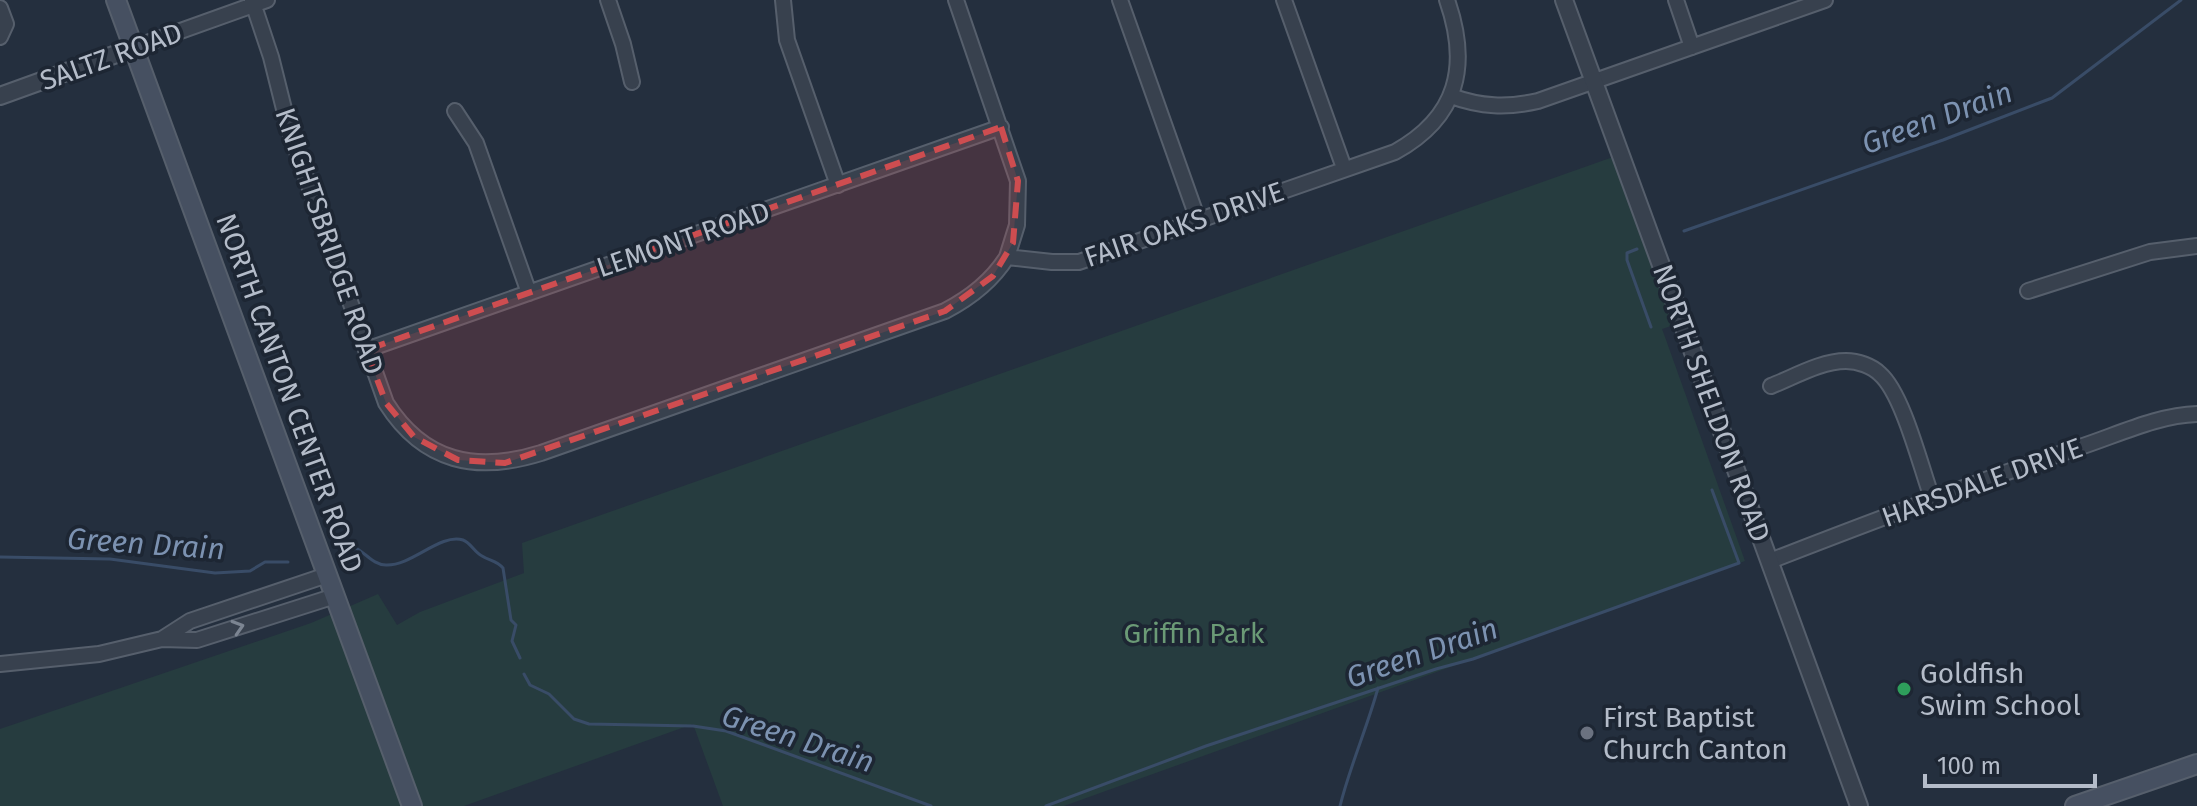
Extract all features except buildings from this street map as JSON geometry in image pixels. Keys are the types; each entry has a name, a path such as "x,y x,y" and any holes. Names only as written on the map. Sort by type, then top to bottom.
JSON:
{"main road":[{"name":"NORTH CANTON CENTER ROAD","path":"116,0 412,806"},
{"path":"2075,806 2197,765"}],"street":[{"path":"608,0 632,82"},
{"path":"783,0 787,40 838,185"},
{"path":"956,0 1016,171 1019,191 1017,225 1007,257"},
{"path":"1120,0 1198,220"},
{"path":"1284,0 1344,168"},
{"path":"1447,0 1459,43 1457,76 1451,96 1483,105 1514,106 1594,82 1825,0"},
{"name":"NORTH SHELDON ROAD","path":"1564,0 1859,806"},
{"path":"1676,0 1692,47"},
{"name":"SALTZ ROAD","path":"0,96 257,2"},
{"name":"KNIGHTSBRIDGE ROAD","path":"257,2 289,129 381,392 393,413 414,437 447,456 482,463 505,463 524,458 945,311 976,293 1007,257"},
{"path":"0,8 6,24 0,37"},
{"name":"FAIR OAKS DRIVE","path":"1007,257 1079,262 1395,152 1435,122 1451,96"},
{"path":"455,111 476,143 529,293"},
{"name":"LEMONT ROAD","path":"366,350 1001,127"},
{"path":"2028,291 2150,252 2197,246"},
{"path":"1771,386 1844,361 1879,372 1895,393 1932,498"},
{"name":"HARSDALE DRIVE","path":"1770,561 1932,498 2169,418 2197,414"},
{"path":"162,639 190,621 327,575"},
{"path":"0,664 99,654 162,639 197,640 335,596"}],"highlighted area":[{"path":"1001,127 1018,181 1013,243 993,276 945,311 505,463 458,460 414,437 386,403 366,350"}],"green space":[{"name":"Griffin Park","path":"1613,157 1674,325 1662,329 1745,561 1064,806 723,806 693,724 464,806 0,806 0,729 311,623 378,594 397,625 420,612 524,573 522,543"}],"waterway":[{"name":"Green Drain","path":"1684,231 1943,140 2052,98 2181,0"},
{"name":"Green Drain","path":"1637,249 1627,253 1627,260 1651,327"},
{"name":"Green Drain","path":"1046,806 1206,746 1473,659 1739,563 1712,490"},
{"name":"Green Drain","path":"354,547 377,563 386,565 406,561 445,541 466,541 479,554 503,568 511,620 516,625 512,641 520,658"},
{"name":"Green Drain","path":"0,557 110,559 215,573 250,571 265,562 288,562"},
{"name":"Green Drain","path":"524,674 530,685 549,694 574,719 589,724 693,726 726,731 931,806"},
{"path":"1340,806 1378,688"}],"place":[{"name":"Goldfish Swim School","path":"1904,689"},
{"name":"First Baptist Church Canton","path":"1587,733"}]}
